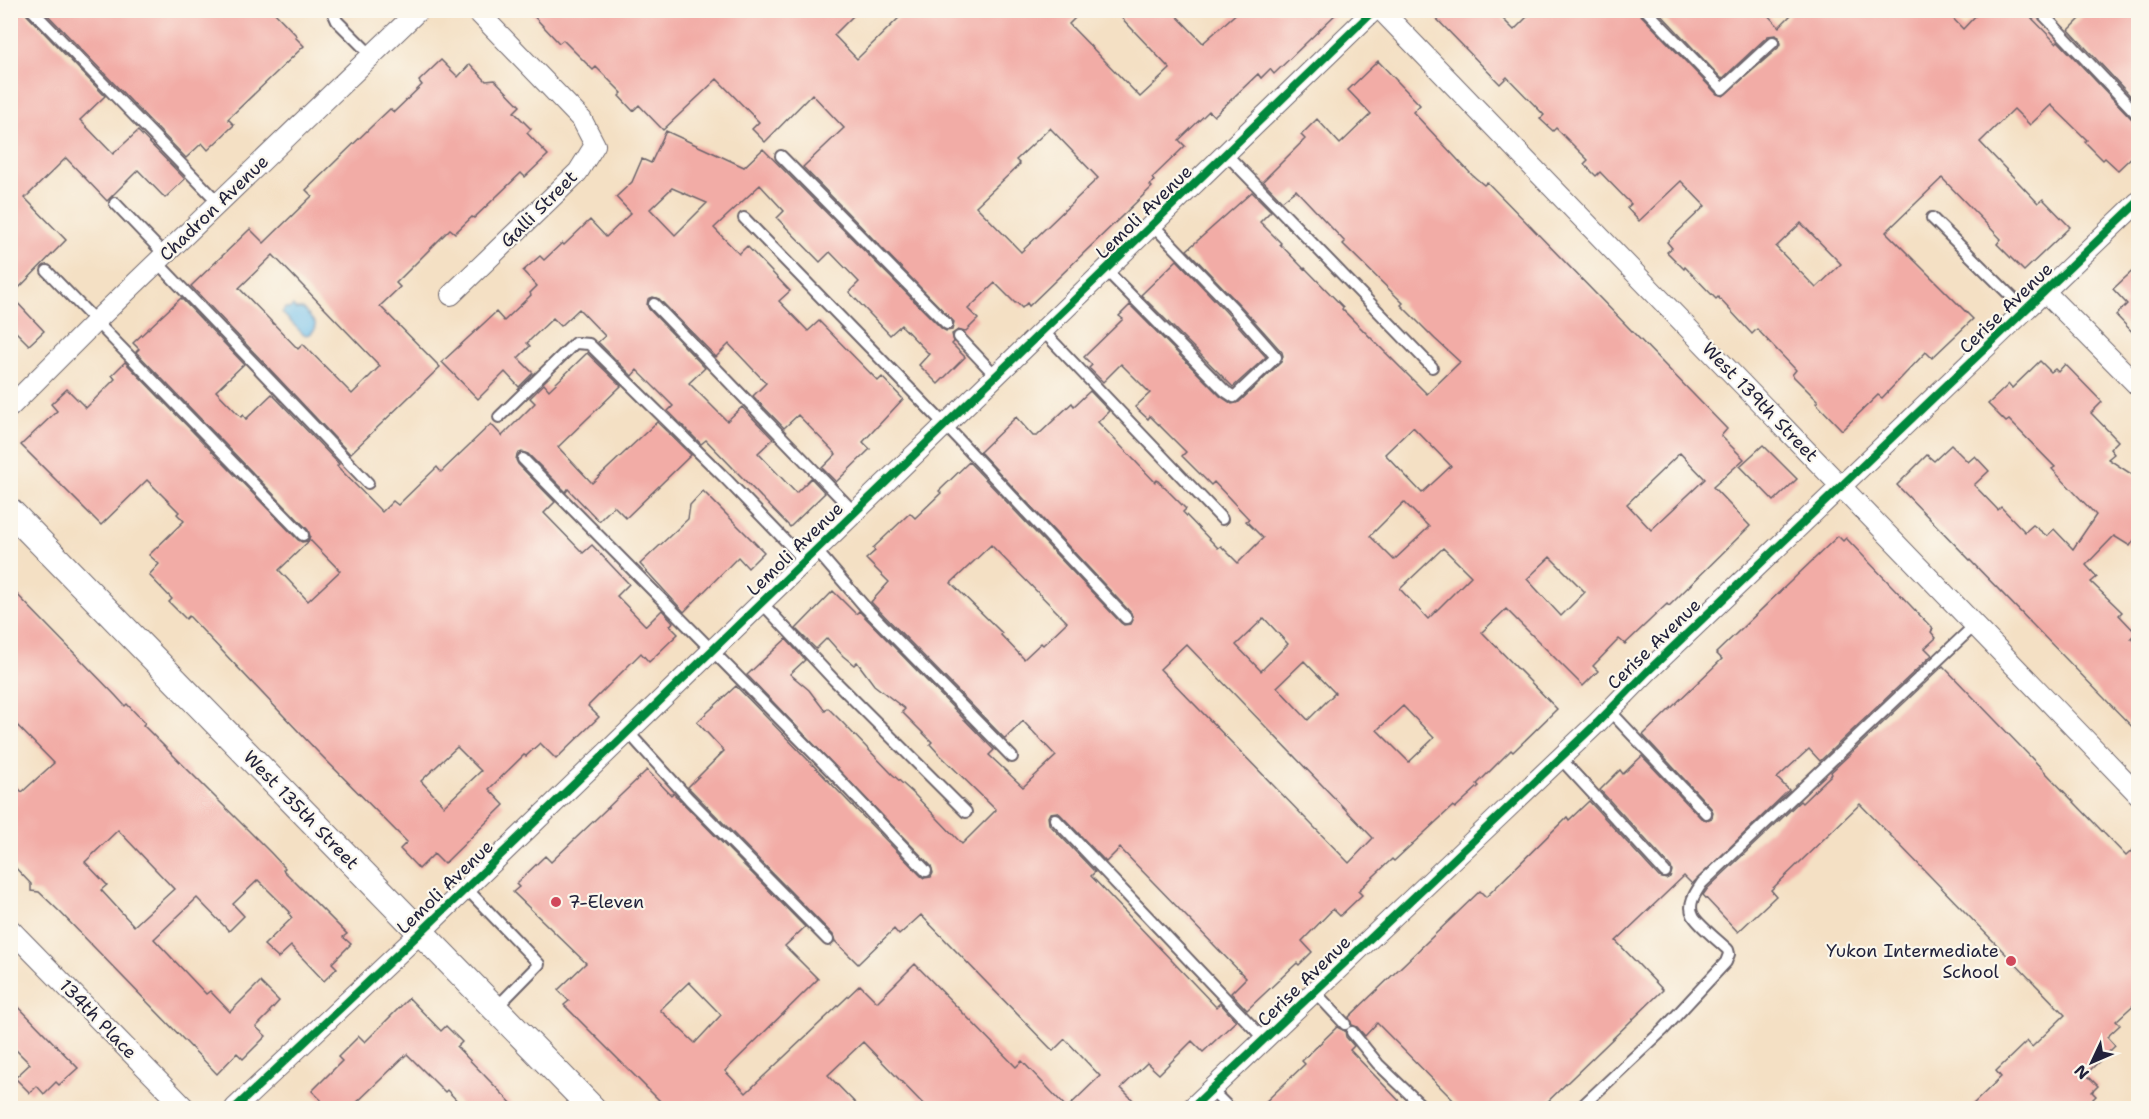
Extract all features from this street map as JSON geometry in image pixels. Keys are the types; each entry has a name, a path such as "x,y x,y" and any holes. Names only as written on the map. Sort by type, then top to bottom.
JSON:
{"street":[{"name":"Chadron Avenue","path":"10,407 97,320 419,10"},
{"name":"Galli Street","path":"451,295 578,172 595,145 582,120 476,10"},
{"name":"Lemoli Avenue","path":"235,1108 420,933 1374,10"},
{"name":"West 139th Street","path":"1381,10 2139,794"},
{"name":"Cerise Avenue","path":"1192,1108 2139,202"},
{"path":"2045,292 2139,386"},
{"name":"West 135th Street","path":"10,511 592,1108"},
{"name":"134th Place","path":"10,929 184,1108"}],"lane":[{"path":"32,10 219,203"},
{"path":"332,10 337,21 372,56"},
{"path":"1647,10 1722,89 1773,42"},
{"path":"2039,10 2139,115"},
{"path":"1226,154 1432,367"},
{"path":"782,156 947,324"},
{"path":"114,202 161,258 368,483"},
{"path":"744,218 945,425 1126,618"},
{"path":"1932,218 2025,310"},
{"path":"1106,270 1225,391 1234,397 1276,357 1233,308 1153,225"},
{"path":"47,271 303,535"},
{"path":"654,304 855,513"},
{"path":"1043,331 1222,519"},
{"path":"959,337 996,376"},
{"path":"499,417 575,343 589,344 726,479 865,607 1012,757"},
{"path":"523,459 835,775 926,871"},
{"path":"762,602 834,680 966,812"},
{"path":"1580,1108 1663,1030 1726,962 1728,950 1693,915 1691,903 1702,883 1975,625"},
{"path":"1609,710 1706,813"},
{"path":"628,732 684,794 828,940"},
{"path":"1560,758 1665,872"},
{"path":"1055,819 1264,1039"},
{"path":"466,888 539,964 495,1009"},
{"path":"1315,992 1349,1028 1378,1064 1424,1108"},
{"path":"1211,1090 1229,1108"}],"water":[{"path":"293,306 295,309 303,309 315,323 315,329 310,334 304,335 282,313 285,308 289,309"}],"building":[{"path":"10,10 25,10 27,15 105,96 80,120 113,154 138,131 185,179 165,198 138,170 107,201 66,158 25,198 66,240 11,296 44,331 29,345 10,326"},
{"path":"43,10 272,10 304,46 228,119 234,125 208,150 202,143 186,158"},
{"path":"528,10 859,10 834,35 857,59 907,10 1083,10 1069,24 1140,97 1170,69 1114,10 1171,10 1203,43 1240,10 1340,10 1274,74 1270,69 1261,78 1258,74 1214,116 1209,111 1179,140 1185,146 1152,178 1154,181 1150,185 1152,187 1029,306 1027,303 1022,308 995,283 968,309 978,319 965,332 958,330 952,334 954,342 952,344 965,357 938,384 919,365 929,354 901,325 890,335 849,292 859,282 830,252 820,262 777,218 784,211 760,185 714,228 739,254 747,246 790,291 779,301 808,331 819,321 878,381 882,377 903,399 863,442 870,449 836,482 822,468 836,454 798,415 784,428 753,396 766,383 729,344 716,357 659,299 653,297 648,299 649,309 705,368 689,383 727,421 742,407 773,439 758,453 796,493 811,478 825,493 790,527 706,440 701,444 668,411 673,406 637,370 632,376 598,342 605,336 579,309 561,326 553,318 527,343 530,346 518,358 533,373 519,387 505,372 478,399 442,362 496,312 504,321 531,295 530,293 537,286 523,271 540,256 544,260 562,243 564,245 590,220 606,237 631,213 616,197 632,182 642,159 651,163 666,131 744,167 763,149 942,329 952,330 954,322 803,167 844,128 812,94 765,142 752,129 759,122 717,79 663,130 639,105 633,111 619,96 622,93 596,67 593,70 563,40 559,43","holes":["1050,128 1098,178 1021,252 976,206 1020,164 1016,160","672,188 707,203 675,235 650,209"]},
{"path":"1428,10 1494,10 1514,30 1534,10 1639,10 1641,15 1717,94 1723,96 1778,48 1779,37 1768,36 1722,79 1657,10 1763,10 1779,27 1796,10 1945,10 1963,29 1981,10 2024,10 2056,43 2058,41 2133,120 2139,122 2139,150 2118,170 2105,158 2103,160 2085,142 2087,140 2051,105 2030,125 2014,109 1980,142 2038,203 2043,199 2070,227 2024,271 1997,244 2001,239 1942,178 1886,232 1973,319 1932,358 1926,352 1882,398 1878,395 1842,430 1792,375 1796,370 1757,329 1752,334 1718,297 1716,299 1667,252 1672,248 1667,242 1705,206 1681,181 1639,221 1627,208 1631,204 1600,172 1596,176 1584,164 1588,160 1556,128 1553,131 1540,119 1544,115 1507,77 1500,84","holes":["1801,223 1841,264 1816,288 1776,247"]},
{"path":"2089,10 2139,10 2139,105 2069,30"},
{"path":"441,60 458,77 470,64 486,81 495,80 520,106 514,112 531,129 527,133 548,155 525,177 521,173 455,233 450,229 396,283 400,287 380,306 440,367 350,454 191,286 250,229 264,243 312,196 306,190 390,109 394,112 422,85 419,81","holes":["273,255 380,366 352,394 303,344 298,349 239,288"]},
{"path":"1378,61 1420,105 1413,112 1472,175 1484,185 1487,182 1727,429 1721,436 1744,459 1713,487 1750,526 1669,606 1667,604 1625,644 1619,639 1593,666 1598,671 1583,686 1506,609 1482,632 1557,709 1513,752 1511,750 1477,784 1479,786 1455,808 1453,806 1358,891 1362,895 1340,916 1333,909 1302,941 1312,952 1247,1010 1231,993 1246,978 1120,848 1106,862 1060,814 1050,813 1049,824 1095,872 1091,876 1216,1007 1220,1003 1236,1021 1203,1052 1192,1041 1159,1074 1147,1063 1121,1088 1133,1100 1125,1108 1067,1108 1100,1076 1065,1039 1053,1051 921,915 899,935 894,929 858,964 835,941 833,935 688,787 724,751 697,722 736,686 921,876 931,877 933,873 931,866 747,675 786,639 805,660 790,674 809,690 825,711 828,708 962,844 996,810 939,754 930,744 932,742 902,712 905,709 874,685 857,662 854,665 827,638 816,649 796,629 833,591 856,614 859,611 994,750 989,755 1023,787 1056,756 1023,721 1005,739 871,602 889,582 866,559 875,551 873,548 910,513 915,518 969,462 1121,623 1131,624 1133,620 1131,613 980,452 1016,417 1033,436 1037,436 1072,403 1074,406 1090,391 1109,411 1098,422 1155,482 1157,480 1186,509 1183,512 1218,548 1221,546 1238,563 1263,538 1246,521 1249,519 1214,482 1211,485 1182,456 1186,452 1150,416 1148,419 1135,407 1150,393 1121,364 1103,382 1089,368 1092,365 1084,357 1123,319 1119,316 1130,305 1220,396 1232,404 1239,402 1281,362 1282,352 1187,250 1252,192 1271,211 1260,222 1427,394 1460,362 1401,305 1403,303 1343,244 1345,242 1296,190 1282,201 1263,181 1305,139 1301,135 1317,119 1340,144 1371,114 1348,90","holes":["1413,427 1451,466 1422,493 1385,454","1680,453 1705,479 1651,530 1627,504","1404,502 1429,527 1394,560 1370,536","991,545 1067,622 1024,659 1001,635 1002,633 951,583","1443,548 1471,576 1428,619 1400,589","1550,557 1585,592 1561,616 1527,579","1264,618 1288,644 1261,671 1236,645","1186,644 1373,838 1349,863 1160,669","1304,661 1335,693 1308,720 1277,687","1403,706 1434,738 1409,762 1377,730"]},
{"path":"1177,260 1266,357 1233,387 1141,295"},
{"path":"2139,265 2139,339 2116,315 2127,304 2113,289"},
{"path":"181,298 244,364 216,391 241,417 243,415 246,419 272,394 382,512 393,501 398,505 437,467 441,472 491,424 502,436 535,403 530,398 544,384 549,390 587,353 621,386 558,447 592,483 657,422 691,455 626,518 614,506 599,521 568,489 566,492 528,454 522,452 517,454 516,460 555,502 544,513 583,553 592,545 629,584 617,596 646,626 662,610 673,622 670,626 678,634 649,662 641,653 588,706 599,717 556,759 540,743 526,756 524,755 489,789 504,805 444,864 434,854 419,869 400,849 407,842 189,616 186,619 169,602 172,599 149,575 159,564 149,555 184,521 177,514 179,512 147,480 101,525 21,445 57,411 51,404 67,389 86,408 115,379 112,375 125,362 298,540 308,541 310,536 308,530 136,352 139,349 133,343","holes":["310,540 340,571 308,601 279,570","457,747 481,771 444,806 421,781"]},
{"path":"2040,361 2051,372 2055,369 2058,372 2065,364 2102,402 2091,413 2118,441 2110,449 2114,454 2108,459 2139,479 2139,533 2130,546 2114,536 2086,565 2097,577 2091,582 2122,612 2119,615 2136,633 2131,638 2139,645 2139,734 1897,485 1927,455 1934,461 1951,445 1968,462 1975,456 1989,471 1974,485 1998,510 2001,507 2025,532 2033,525 2047,536 2054,529 2073,549 2096,515 2052,469 2055,467 2009,420 2006,422 1988,404 2009,384 2012,388"},
{"path":"1763,445 1797,479 1774,501 1740,466"},
{"path":"703,491 764,552 748,568 738,557 684,612 640,564 688,519 690,505"},
{"path":"1838,536 1843,541 1846,538 1933,629 1931,632 1936,638 1925,648 1932,655 1820,761 1809,749 1777,778 1789,790 1692,884 1684,876 1616,941 1663,990 1541,1108 1461,1108 1377,1023 1365,1036 1352,1025 1349,1017 1480,891 1486,897 1567,817 1569,820 1589,801 1659,877 1666,879 1670,877 1671,867 1600,790 1620,770 1623,774 1642,756 1701,818 1707,820 1712,818 1711,808 1643,735 1722,659 1716,653"},
{"path":"10,587 125,706 127,704 145,723 143,725 271,853 285,868 283,870 347,934 343,937 351,944 332,963 337,968 324,981 291,946 278,958 264,945 292,918 290,912 258,880 233,904 244,916 229,931 197,898 154,939 206,994 210,991 230,1012 260,982 279,1001 256,1027 266,1036 243,1059 237,1053 217,1074 59,911 39,892 31,891 31,884 10,862 10,780 22,792 54,763 10,718","holes":["118,830 174,889 134,926 101,890 107,885 85,862"]},
{"path":"1943,666 2126,856 2139,844 2139,1000 2116,1021 2120,1025 2107,1037 2115,1046 2086,1074 2098,1086 2092,1092 2096,1096 2084,1108 1969,1108 2001,1077 1996,1071 2027,1041 2032,1047 2065,1015 1860,804 1771,890 1776,896 1738,932 1703,895"},
{"path":"647,770 671,795 673,793 805,927 785,946 818,979 725,1071 746,1093 860,985 877,1002 915,964 1016,1067 1022,1061 1067,1108 927,1108 863,1042 828,1075 860,1108 667,1108 564,1005 569,1001 558,990 586,963 513,892 519,887 516,884 545,856 551,862","holes":["689,982 721,1015 695,1043 660,1010"]},
{"path":"10,998 78,1068 59,1085 56,1082 44,1094 37,1086 30,1093 15,1078 30,1064 10,1044"},
{"path":"409,998 441,1031 446,1026 462,1042 457,1047 516,1108 464,1108 407,1054 351,1108 319,1108 321,1100 312,1091 342,1061 338,1057 359,1036 365,1042"},
{"path":"1337,1027 1345,1031 1346,1037 1354,1046 1350,1050 1406,1108 1259,1108 1305,1064 1302,1061"}],"cycle path":[{"path":"235,1108 420,933 1374,10"},
{"path":"1192,1108 1597,723 1647,672 2138,202"}],"place":[{"name":"7-Eleven","path":"556,902"},
{"name":"Yukon Intermediate School","path":"2011,961"}]}
